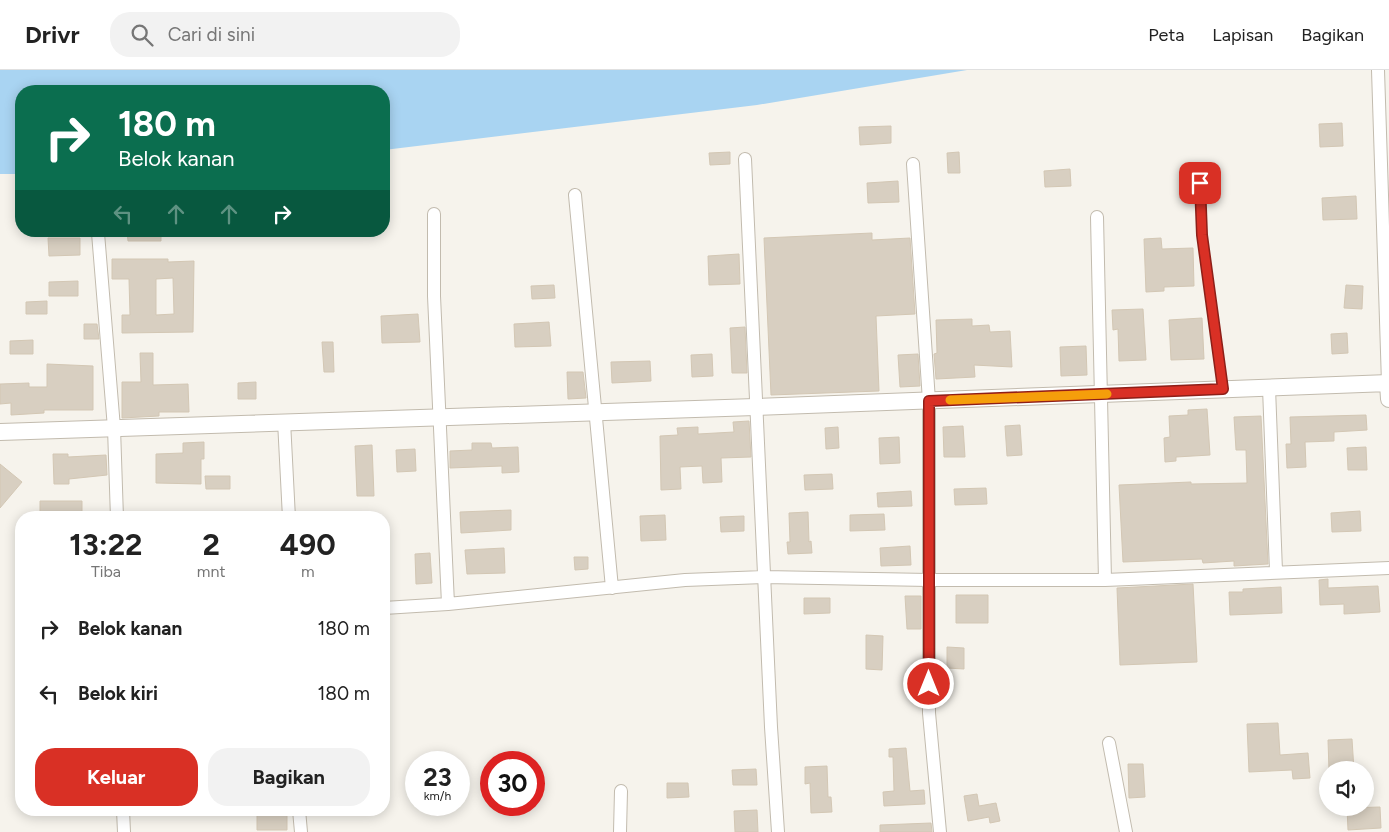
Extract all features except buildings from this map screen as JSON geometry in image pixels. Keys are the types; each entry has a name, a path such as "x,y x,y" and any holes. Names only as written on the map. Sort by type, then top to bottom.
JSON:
{"street":[{"path":"0,432 284,421 929,401 1223,389 1389,389 1378,70"},
{"path":"745,159 755,407 778,832"},
{"path":"913,164 929,401 930,736 940,832"},
{"path":"575,195 612,588"},
{"path":"434,214 434,296 448,604"},
{"path":"1097,217 1105,580"},
{"path":"98,237 114,428 117,511"},
{"path":"1269,388 1276,571"},
{"path":"284,421 289,511"},
{"path":"390,608 448,604 685,580 764,577 929,580 1105,580 1276,571 1389,568"},
{"path":"1109,743 1126,832"},
{"path":"620,832 621,791"},
{"path":"124,816 124,832"},
{"path":"300,816 301,832"}],"lane":[{"path":"1199,166 1202,235 1223,389"}],"water":[{"path":"0,70 967,70 757,105 390,149 390,85 15,85 15,174 0,174"}],"slow traffic":[{"path":"950,400 1107,394"}],"route":[{"path":"929,684 929,401 1223,389 1202,235 1200,183"}]}
